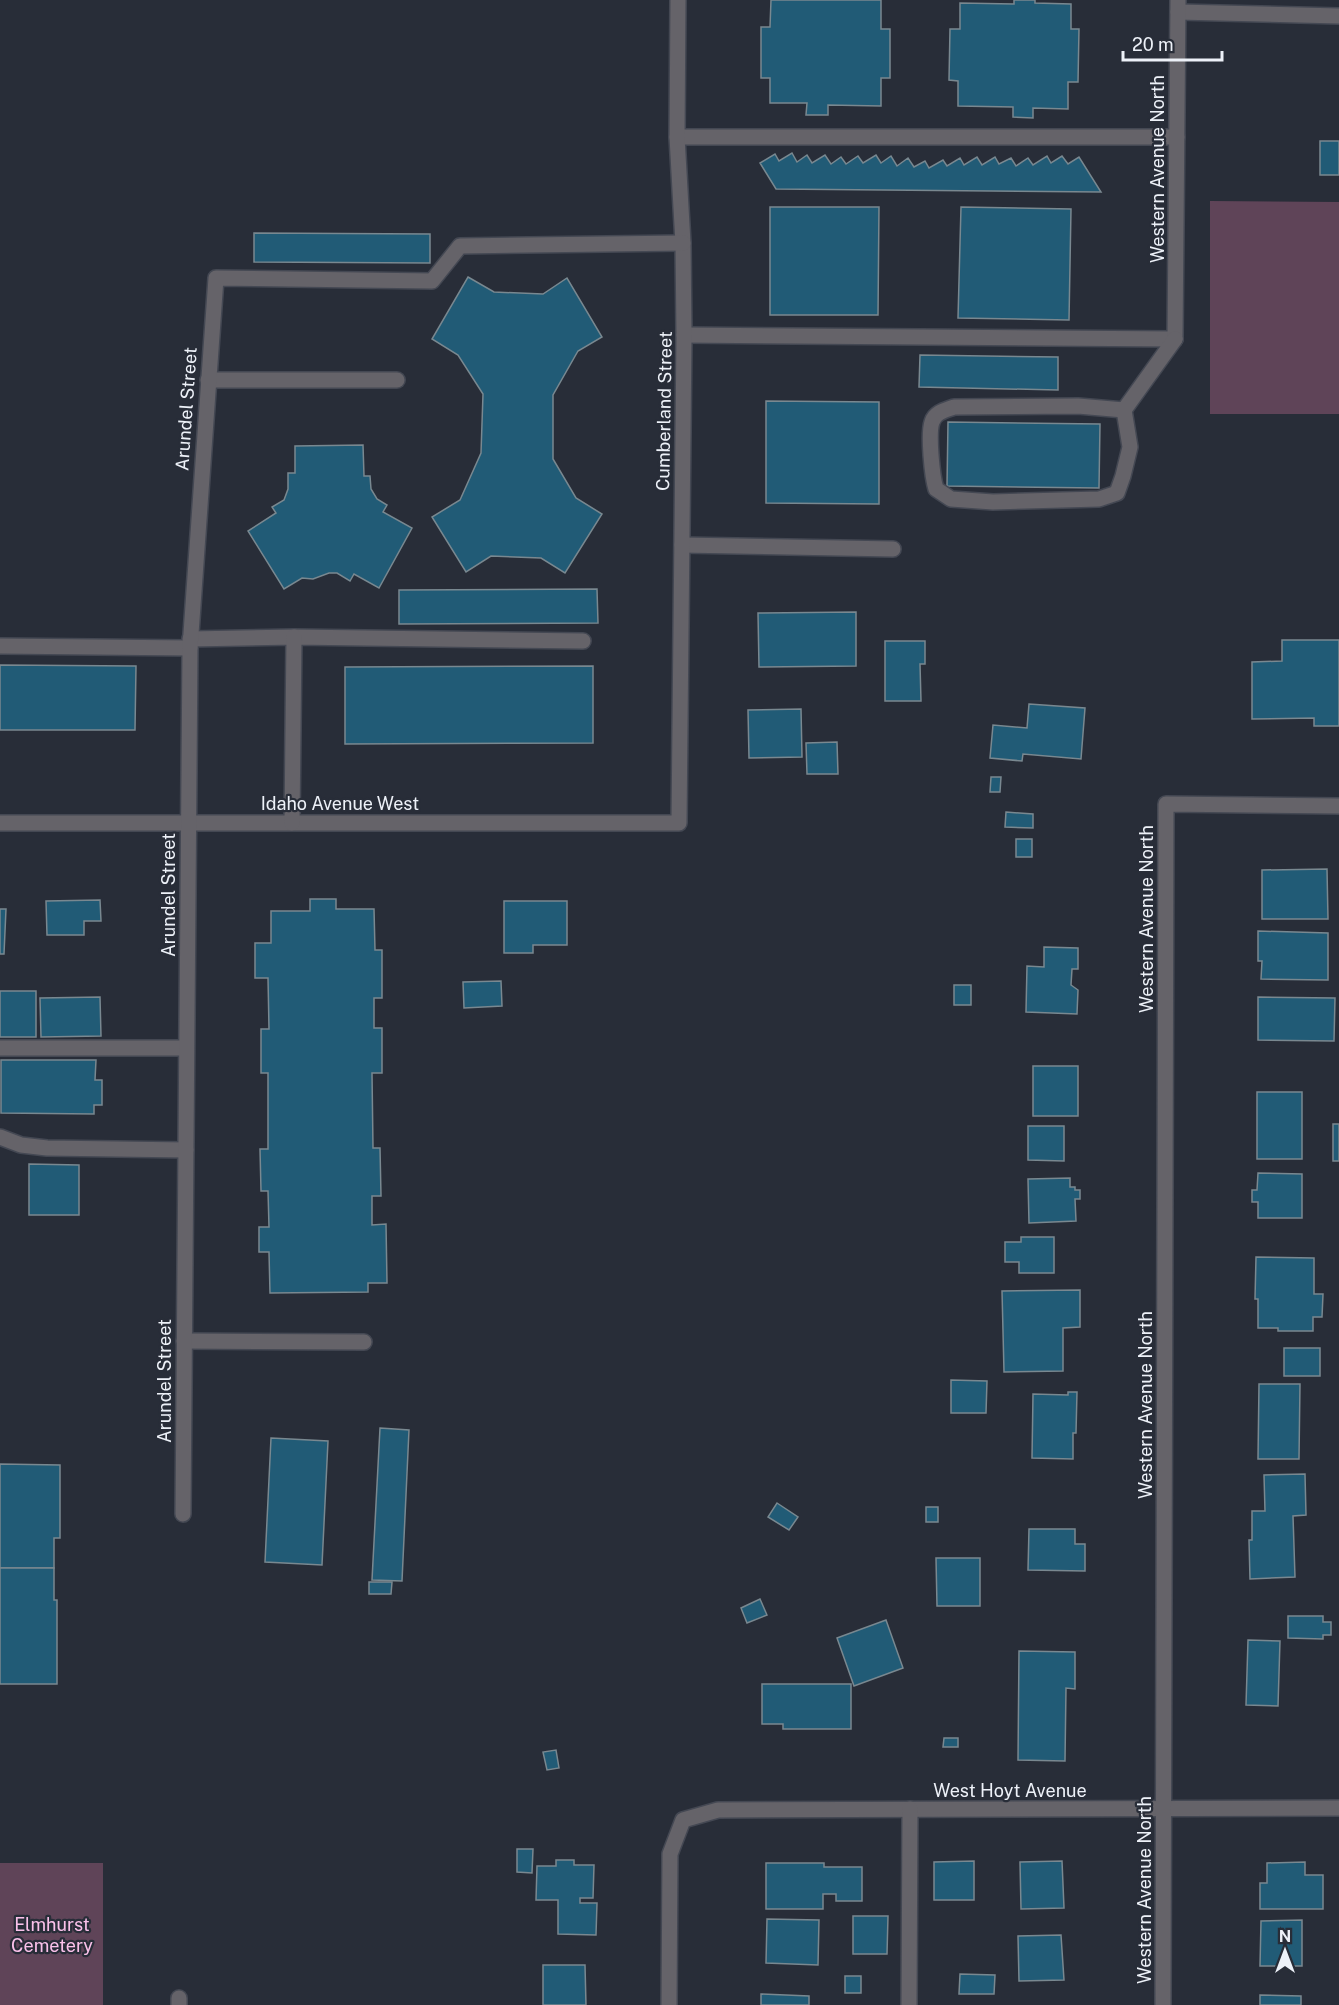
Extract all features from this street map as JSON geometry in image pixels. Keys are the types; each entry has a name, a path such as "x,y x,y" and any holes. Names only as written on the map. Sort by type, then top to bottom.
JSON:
{"street":[{"name":"Cumberland Street","path":"678,0 677,137 683,243 684,334 679,823"},
{"path":"1178,6 1339,16"},
{"name":"Western Avenue North","path":"1175,339 1178,6"},
{"path":"677,137 1177,137"},
{"name":"Arundel Street","path":"183,1514 190,643 216,278 432,282 460,246 683,243"},
{"path":"684,334 1175,339"},
{"path":"1124,410 1078,406 954,407 940,412 932,422 932,474 936,489 951,499 993,502 1099,499 1117,493 1130,447 1124,410 1175,339"},
{"path":"208,380 397,380"},
{"path":"682,545 893,549"},
{"path":"292,823 294,637"},
{"path":"0,646 190,643 294,637 583,641"},
{"name":"Western Avenue North","path":"1163,2005 1166,804 1339,806"},
{"name":"Idaho Avenue West","path":"0,823 679,823"},
{"path":"0,1048 186,1048"},
{"path":"0,1137 21,1145 48,1148 186,1150"},
{"path":"184,1341 364,1342"},
{"name":"West Hoyt Avenue","path":"669,2005 670,1854 683,1820 718,1810 1339,1808"},
{"path":"909,2005 910,1809"}],"green space":[{"path":"1210,201 1339,202 1339,414 1210,414"},
{"name":"Elmhurst Cemetery","path":"0,1863 103,1863 103,2005 0,2005"}],"building":[{"path":"771,0 881,0 881,29 890,29 890,78 881,78 881,106 828,105 828,115 806,115 807,103 770,103 770,78 761,78 761,27 770,27"},
{"path":"1014,0 1071,4 1071,29 1079,29 1078,82 1068,82 1068,109 1033,108 1033,118 1013,117 1013,107 958,106 958,81 949,80 950,29 960,29 960,3 1014,4"},
{"path":"1320,141 1339,141 1339,175 1320,175"},
{"path":"792,153 797,162 807,155 812,163 825,155 831,164 841,157 846,164 858,156 863,163 876,155 881,163 891,156 897,166 908,158 914,167 925,161 929,168 943,160 947,166 960,158 964,165 977,157 982,165 995,157 999,164 1011,158 1016,166 1028,158 1033,165 1047,156 1051,163 1062,156 1068,164 1079,157 1101,192 776,189 760,163 775,154 779,161"},
{"path":"770,207 879,207 878,315 770,315"},
{"path":"961,207 1071,209 1069,320 958,318"},
{"path":"254,233 430,234 430,263 254,262"},
{"path":"468,277 494,292 543,294 567,278 602,337 578,351 553,395 553,459 576,498 602,514 565,573 541,558 491,556 466,572 432,517 460,500 481,453 483,394 458,355 432,339"},
{"path":"920,355 1058,357 1058,390 919,387"},
{"path":"766,401 879,402 879,504 766,503"},
{"path":"948,422 1100,424 1099,488 947,486"},
{"path":"363,445 364,476 370,476 371,489 377,499 387,505 383,512 412,528 379,588 354,574 350,581 337,573 329,573 313,579 302,578 284,589 248,531 276,513 272,507 284,500 288,489 288,473 295,473 295,446"},
{"path":"597,589 598,623 399,624 399,590"},
{"path":"856,612 856,666 759,667 758,613"},
{"path":"1282,640 1339,640 1339,726 1314,726 1314,718 1252,719 1252,662 1282,661"},
{"path":"885,641 925,641 925,664 920,664 921,701 885,701"},
{"path":"0,665 136,666 135,730 0,730"},
{"path":"593,666 593,743 345,744 345,667"},
{"path":"1029,704 1085,708 1081,759 1023,754 1022,761 990,758 993,725 1027,728"},
{"path":"801,709 802,757 749,758 748,710"},
{"path":"837,742 838,774 807,774 806,743"},
{"path":"991,777 1001,777 1000,792 990,792"},
{"path":"1006,812 1033,814 1033,828 1005,827"},
{"path":"1016,839 1032,839 1032,857 1016,857"},
{"path":"1327,869 1328,919 1262,919 1262,870"},
{"path":"310,899 336,899 336,909 374,909 375,950 382,950 382,998 374,998 374,1028 382,1028 382,1073 372,1073 373,1148 380,1148 381,1196 372,1196 372,1225 386,1224 387,1283 368,1283 368,1292 270,1293 269,1252 259,1252 259,1227 269,1227 268,1191 261,1191 260,1149 268,1149 268,1073 261,1073 261,1029 269,1029 268,978 255,978 255,943 271,943 271,911 310,911"},
{"path":"100,900 101,921 84,921 84,935 47,935 46,901"},
{"path":"504,901 567,901 567,945 533,945 533,953 504,953"},
{"path":"0,909 6,909 4,954 0,954"},
{"path":"1258,931 1328,933 1328,980 1261,979 1262,961 1258,961"},
{"path":"1044,947 1078,948 1078,969 1072,969 1071,985 1078,990 1077,1014 1026,1012 1027,966 1044,967"},
{"path":"501,981 502,1006 464,1008 463,982"},
{"path":"954,985 971,985 971,1005 954,1005"},
{"path":"0,991 36,991 36,1037 0,1037"},
{"path":"100,997 101,1036 41,1037 40,998"},
{"path":"1258,997 1335,998 1334,1041 1258,1040"},
{"path":"1,1060 96,1060 95,1080 102,1080 102,1105 94,1105 94,1114 1,1113"},
{"path":"1033,1066 1078,1066 1078,1116 1033,1116"},
{"path":"1257,1092 1302,1092 1302,1159 1257,1159"},
{"path":"1333,1124 1339,1124 1339,1161 1333,1161"},
{"path":"1028,1126 1064,1126 1064,1161 1028,1160"},
{"path":"29,1164 79,1165 79,1215 29,1215"},
{"path":"1258,1173 1302,1174 1302,1218 1258,1218 1258,1202 1252,1202 1252,1190 1257,1190"},
{"path":"1070,1178 1070,1187 1080,1190 1080,1199 1075,1199 1076,1221 1029,1223 1028,1179"},
{"path":"1021,1237 1054,1237 1054,1273 1019,1273 1019,1262 1005,1262 1005,1242 1021,1242"},
{"path":"1256,1257 1314,1258 1314,1294 1323,1294 1322,1317 1313,1317 1313,1331 1278,1331 1278,1328 1258,1328 1258,1299 1255,1299"},
{"path":"1080,1290 1080,1327 1063,1328 1063,1371 1004,1372 1002,1291"},
{"path":"1284,1348 1320,1348 1320,1376 1284,1376"},
{"path":"951,1380 987,1381 986,1413 951,1413"},
{"path":"1259,1384 1300,1384 1299,1459 1258,1459"},
{"path":"1068,1392 1077,1392 1073,1459 1032,1458 1033,1394 1068,1395"},
{"path":"380,1428 409,1430 402,1581 372,1580"},
{"path":"271,1438 328,1441 322,1565 265,1562"},
{"path":"0,1464 60,1465 60,1538 54,1538 54,1568 0,1568"},
{"path":"1305,1474 1306,1515 1293,1516 1295,1577 1250,1579 1249,1540 1252,1540 1252,1511 1265,1511 1264,1475"},
{"path":"777,1503 798,1517 789,1530 768,1517"},
{"path":"926,1507 938,1507 938,1522 926,1522"},
{"path":"1029,1529 1075,1529 1075,1544 1085,1544 1085,1571 1028,1570"},
{"path":"936,1558 980,1558 980,1606 937,1606"},
{"path":"0,1568 54,1568 54,1600 57,1600 57,1684 0,1684"},
{"path":"369,1582 392,1582 391,1594 369,1594"},
{"path":"760,1599 767,1615 747,1623 741,1608"},
{"path":"1288,1616 1323,1616 1323,1622 1331,1622 1331,1635 1323,1635 1323,1639 1288,1638"},
{"path":"886,1620 903,1668 854,1686 837,1638"},
{"path":"1248,1640 1280,1641 1278,1706 1246,1705"},
{"path":"1019,1651 1075,1652 1075,1689 1066,1688 1065,1761 1018,1760"},
{"path":"762,1684 851,1684 851,1729 783,1729 783,1724 762,1724"},
{"path":"944,1738 958,1738 958,1747 943,1747"},
{"path":"556,1750 559,1768 547,1770 543,1752"},
{"path":"517,1849 533,1849 532,1873 517,1872"},
{"path":"556,1860 574,1860 574,1865 594,1865 593,1898 580,1898 580,1903 597,1903 596,1935 558,1934 558,1900 536,1900 537,1866 556,1866"},
{"path":"974,1861 974,1900 934,1900 934,1862"},
{"path":"1062,1861 1064,1908 1021,1909 1020,1862"},
{"path":"1305,1862 1305,1875 1323,1875 1323,1909 1260,1909 1260,1883 1267,1883 1267,1863"},
{"path":"766,1863 824,1863 824,1867 862,1867 862,1901 836,1901 836,1894 823,1894 823,1909 766,1909"},
{"path":"853,1916 888,1916 887,1954 853,1954"},
{"path":"767,1919 819,1920 818,1965 766,1963"},
{"path":"1302,1920 1302,1966 1260,1966 1261,1921"},
{"path":"1061,1935 1064,1980 1019,1981 1018,1936"},
{"path":"543,1965 585,1965 586,2005 543,2005"},
{"path":"960,1974 995,1975 994,1994 959,1994"},
{"path":"845,1976 861,1976 861,1993 845,1993"},
{"path":"761,1994 809,1996 809,2005 761,2005"},
{"path":"1260,1995 1301,1996 1301,2005 1260,2005"}]}
